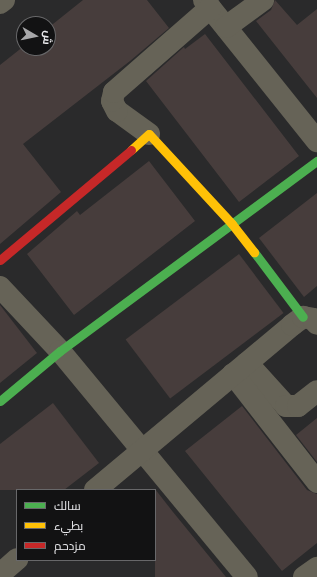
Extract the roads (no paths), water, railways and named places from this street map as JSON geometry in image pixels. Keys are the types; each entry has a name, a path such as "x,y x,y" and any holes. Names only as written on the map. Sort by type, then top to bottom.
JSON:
{"street":[{"path":"0,3 4,0"},
{"path":"226,27 263,0"},
{"path":"96,489 140,450 240,369 310,320 232,224 149,134 117,111 112,101 114,92 207,4 315,133"},
{"path":"0,260 149,134"},
{"path":"0,401 60,351 317,161"},
{"path":"0,287 60,351 140,450 247,577"},
{"path":"240,369 286,406 298,406 317,391"},
{"path":"240,369 317,482"},
{"path":"0,574 16,560"},
{"path":"304,577 317,568"}]}
